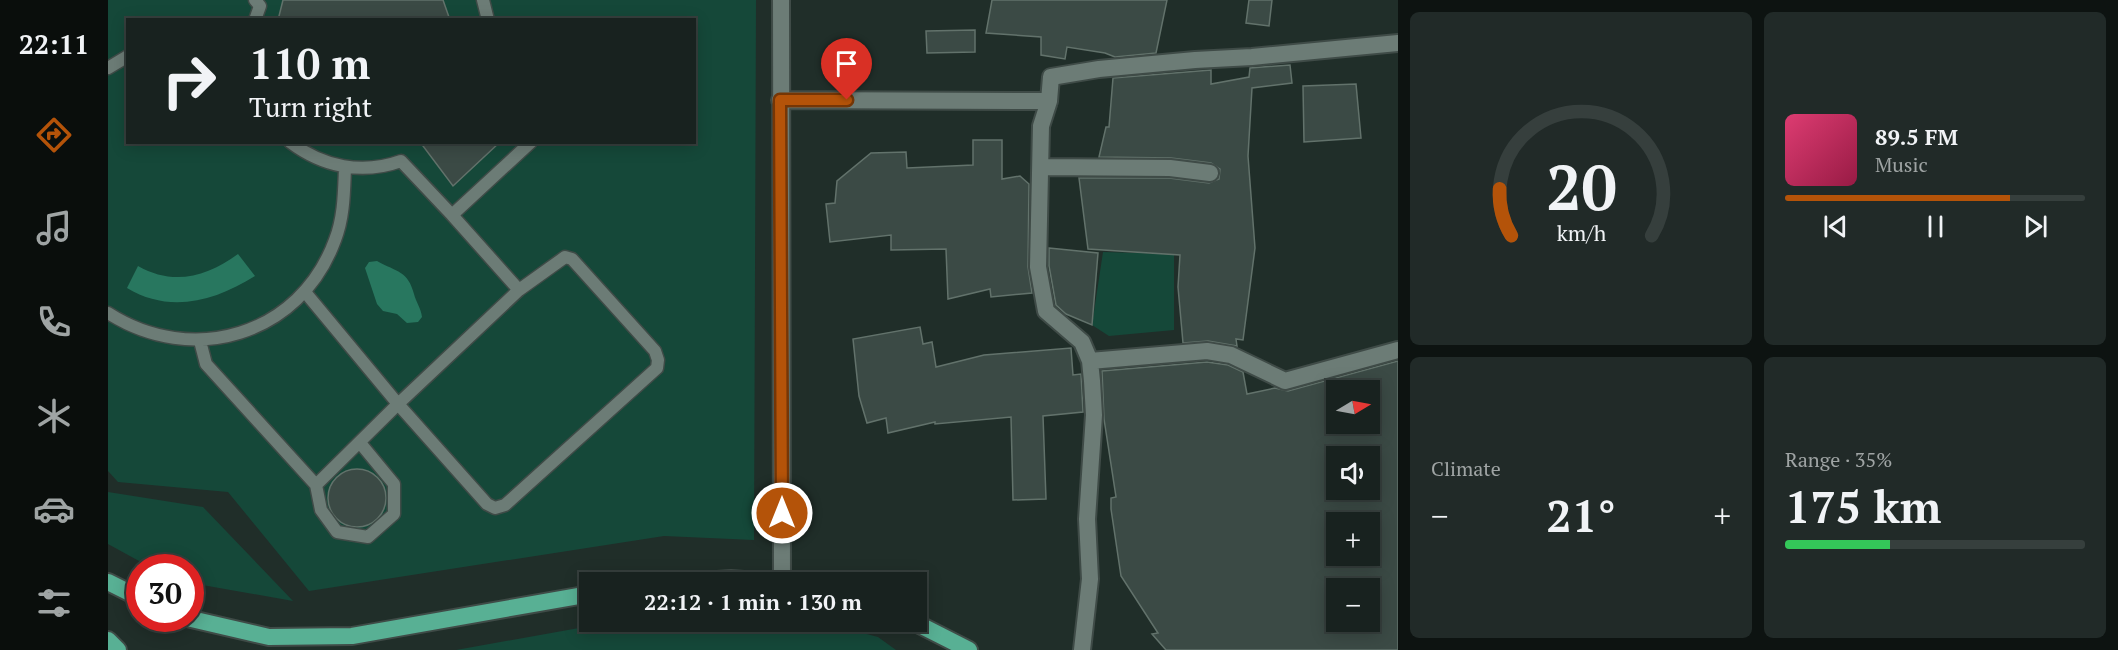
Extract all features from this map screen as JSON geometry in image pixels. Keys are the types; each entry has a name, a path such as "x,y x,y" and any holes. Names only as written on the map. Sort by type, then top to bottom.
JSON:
{"highway":[{"path":"108,582 126,591"},
{"path":"204,622 269,637 352,636 579,596"},
{"path":"927,629 969,650"},
{"path":"108,640 118,650"}],"street":[{"path":"781,0 782,572"},
{"path":"1082,650 1090,579 1087,519 1094,415 1090,361 1082,342 1046,311 1038,267 1041,126 1049,101 1051,77 1099,69 1398,43"},
{"path":"780,100 1049,101"},
{"path":"1041,167 1170,168 1210,173"},
{"path":"1090,361 1207,351 1231,355 1285,381 1398,350"}],"lane":[{"path":"255,0 260,6 256,18"},
{"path":"483,0 488,18"},
{"path":"108,68 126,57"},
{"path":"293,144 324,162 345,168 367,169 401,161 519,290"},
{"path":"452,215 529,144"},
{"path":"108,313 148,334 200,341 230,336 257,327 282,312 305,292 322,267 336,239 343,209 345,168"},
{"path":"305,292 398,404 487,504 495,508 505,505 657,368 658,360 655,351 572,259 565,257 519,290 398,404 316,485"},
{"path":"200,341 206,364 316,485 321,510 337,532 368,537 394,514 394,484 360,444"}],"shaded area":[{"path":"108,0 756,0 754,540 664,536 309,591 228,492 118,482 108,471"},
{"path":"1103,252 1174,254 1174,330 1109,336 1092,325"},
{"path":"238,254 255,276 208,298 176,302 160,301 127,288 138,266 164,276 190,276 214,268"},
{"path":"377,261 401,273 412,286 422,317 418,322 407,323 397,314 383,311 377,304 365,268 369,262"},
{"path":"108,492 203,507 293,601 204,585 204,554 126,554 108,544"},
{"path":"579,628 579,632 859,632 878,637 896,650 456,650"}],"building":[{"path":"283,0 443,0 449,18 278,18"},
{"path":"992,0 1167,0 1156,53 1115,57 1105,53 1067,47 1065,59 1041,55 1041,37 986,33"},
{"path":"1249,0 1272,0 1269,26 1246,23"},
{"path":"975,30 975,52 927,53 926,31"},
{"path":"1290,65 1292,83 1252,88 1248,156 1255,248 1243,340 1236,339 1237,346 1208,341 1183,343 1178,287 1180,255 1088,249 1079,178 1169,178 1209,183 1219,179 1220,169 1211,163 1171,158 1099,157 1106,127 1109,127 1113,78 1211,70 1211,84 1249,77 1250,68"},
{"path":"1356,84 1361,138 1304,142 1303,86"},
{"path":"973,140 1002,140 1002,179 1020,176 1029,184 1028,267 1032,293 991,297 990,289 948,299 946,249 891,250 891,235 830,242 826,204 835,203 837,181 871,153 906,152 907,168 973,165"},
{"path":"422,144 498,144 453,186"},
{"path":"1049,248 1098,253 1092,325 1066,314 1056,305 1049,266"},
{"path":"920,327 923,344 932,342 936,367 984,355 1071,348 1073,375 1081,374 1083,412 1043,416 1046,499 1013,500 1011,417 935,424 935,422 888,433 886,418 867,423 859,396 853,339"},
{"path":"1398,361 1398,650 1166,650 1152,634 1158,633 1121,576 1111,509 1111,498 1116,497 1104,419 1102,371 1207,362 1228,365 1243,372 1247,394 1275,388 1288,391 1326,381 1326,434 1380,434 1380,380 1328,380"},
{"path":"357,469 368,471 381,482 386,498 384,509 373,522 357,527 346,525 333,514 328,498 330,487 341,474"}],"route":[{"path":"782,513 780,100 847,100"}]}
